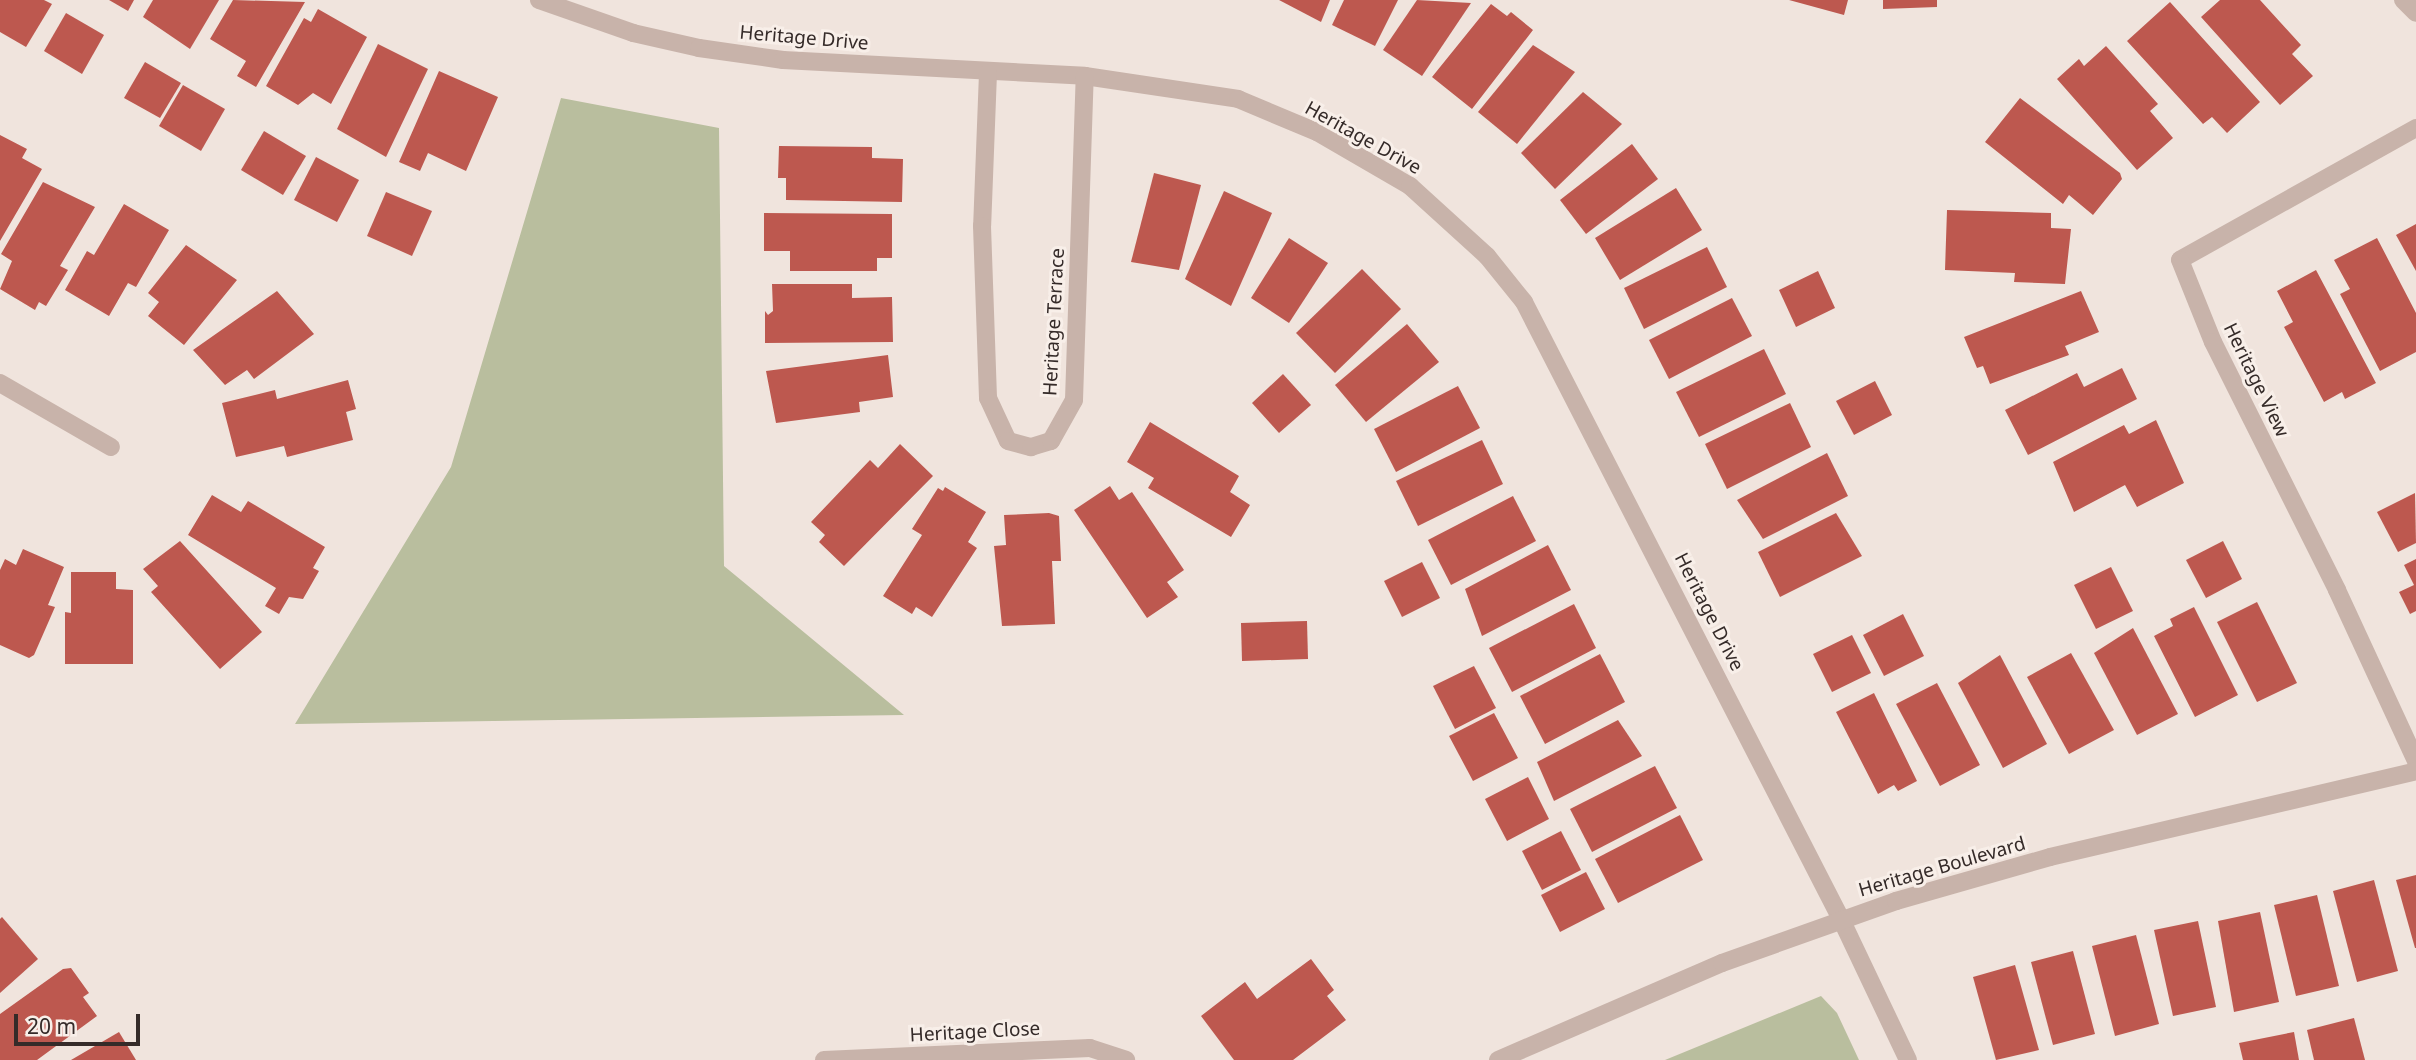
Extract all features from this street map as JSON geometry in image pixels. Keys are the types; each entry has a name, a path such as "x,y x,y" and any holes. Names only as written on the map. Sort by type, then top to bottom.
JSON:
{"street":[{"name":"Heritage Drive","path":"539,0 574,6 699,48 783,60 988,73 1085,76 1238,99 1317,132 1410,186 1487,256 1524,302 1567,381 1841,919 1908,1060"},
{"path":"2403,0 2416,13"},
{"name":"Heritage Terrace","path":"988,73 982,226 988,398 1009,441 1031,447 1051,441 1074,400 1085,76"},
{"name":"Heritage View","path":"2416,128 2180,260 2213,342 2337,590 2416,761"},
{"path":"0,383 111,447"},
{"name":"Heritage Boulevard","path":"1498,1060 1710,968 1841,919 2050,857 2416,771"},
{"name":"Heritage Close","path":"824,1060 1090,1048 1126,1060"}],"green space":[{"path":"561,98 719,128 724,566 904,715 295,724 451,467"},
{"path":"1821,996 1837,1013 1859,1060 1665,1060"}],"building":[{"path":"0,0 44,0 52,4 26,47 0,32"},
{"path":"109,0 134,0 128,11"},
{"path":"153,0 219,0 190,49 143,17"},
{"path":"233,0 305,2 256,87 237,76 246,61 210,39"},
{"path":"1279,0 1330,0 1321,22"},
{"path":"1344,0 1398,0 1375,46 1332,25"},
{"path":"1417,0 1471,3 1422,76 1383,50"},
{"path":"1789,0 1848,0 1844,15"},
{"path":"1883,0 1937,0 1937,7 1883,9"},
{"path":"2220,0 2260,0 2301,45 2292,54 2313,76 2280,105 2201,17"},
{"path":"2170,2 2260,102 2227,133 2212,117 2203,124 2127,41"},
{"path":"1491,4 1507,16 1511,12 1533,30 1472,109 1432,77"},
{"path":"318,9 367,37 331,104 313,93 298,105 266,86 304,18 311,22"},
{"path":"66,13 104,35 82,74 44,51"},
{"path":"378,44 428,69 386,157 337,129"},
{"path":"1533,45 1575,72 1517,144 1478,112"},
{"path":"2106,46 2158,104 2150,111 2173,138 2137,170 2057,79 2079,59 2084,66"},
{"path":"145,62 181,83 160,118 124,98"},
{"path":"439,71 498,97 466,171 428,153 420,171 399,162"},
{"path":"183,85 225,109 201,151 159,126"},
{"path":"1583,92 1622,124 1555,189 1521,153"},
{"path":"2020,98 2120,173 2122,179 2093,215 2069,195 2063,204 1985,142"},
{"path":"264,131 306,156 283,195 241,170"},
{"path":"0,135 27,149 22,158 42,169 0,241"},
{"path":"1632,144 1658,179 1586,234 1560,200"},
{"path":"779,146 872,147 872,158 903,159 902,202 786,200 786,178 778,178"},
{"path":"316,157 359,180 337,222 294,200"},
{"path":"1154,173 1201,185 1179,270 1131,262"},
{"path":"43,182 95,207 60,266 68,270 46,306 39,302 35,310 0,289 12,261 1,254"},
{"path":"1676,188 1702,230 1620,280 1595,238"},
{"path":"1224,191 1272,213 1231,306 1185,279"},
{"path":"386,192 432,211 412,256 367,236"},
{"path":"124,204 169,230 136,287 128,283 109,316 65,290 87,251 94,255"},
{"path":"1947,210 2051,213 2051,228 2071,229 2065,284 2014,282 2015,273 1945,270"},
{"path":"764,213 892,214 892,258 877,258 877,271 790,271 790,251 764,251"},
{"path":"2416,224 2416,271 2396,235"},
{"path":"1289,238 1328,263 1289,323 1251,298"},
{"path":"2377,238 2416,313 2416,352 2380,371 2340,294 2350,289 2334,260"},
{"path":"186,245 237,280 184,345 148,316 159,302 148,293"},
{"path":"1707,247 1727,287 1644,329 1624,288"},
{"path":"1362,269 1401,309 1335,373 1296,333"},
{"path":"2316,270 2376,383 2345,399 2342,392 2324,402 2284,327 2293,322 2277,291"},
{"path":"1818,271 1835,308 1796,327 1779,290"},
{"path":"772,284 852,284 852,298 892,297 893,342 765,343 765,311 768,315 773,311"},
{"path":"277,291 314,334 254,379 247,370 225,385 193,350"},
{"path":"2081,291 2099,332 2065,346 2069,355 1990,384 1983,366 1977,368 1964,337"},
{"path":"1732,298 1752,336 1669,379 1649,340"},
{"path":"1407,324 1439,362 1366,422 1335,385"},
{"path":"1764,349 1786,394 1699,437 1676,392"},
{"path":"888,355 893,397 859,402 860,412 776,423 766,371"},
{"path":"2122,368 2137,399 2028,455 2005,410 2077,373 2084,387"},
{"path":"1283,374 1311,405 1279,433 1252,403"},
{"path":"348,380 356,409 346,412 353,440 287,457 284,446 236,457 222,403 275,390 277,399"},
{"path":"1875,381 1892,415 1854,435 1836,401"},
{"path":"1458,386 1480,428 1396,472 1374,429"},
{"path":"1790,403 1811,447 1727,489 1705,444"},
{"path":"2156,420 2184,483 2137,507 2125,485 2074,512 2053,462 2124,425 2129,434"},
{"path":"1150,422 1239,476 1230,492 1250,505 1231,537 1148,488 1154,478 1127,462"},
{"path":"1482,440 1503,484 1418,526 1396,481"},
{"path":"900,444 933,476 844,566 819,542 825,535 811,522 870,460 878,468"},
{"path":"1827,453 1848,496 1763,539 1737,500"},
{"path":"1110,486 1119,500 1132,492 1184,570 1167,582 1178,597 1147,618 1074,510"},
{"path":"945,487 986,512 968,542 977,548 932,617 916,607 912,614 883,596 922,535 912,529 938,488 943,491"},
{"path":"2415,493 2416,543 2398,552 2377,512"},
{"path":"212,495 241,512 248,501 325,547 313,568 319,571 303,599 289,597 279,614 265,606 276,588 188,535"},
{"path":"1513,496 1536,541 1451,585 1428,540"},
{"path":"1049,513 1059,516 1061,561 1052,561 1055,624 1002,626 994,546 1006,545 1004,515"},
{"path":"1836,513 1862,556 1780,597 1758,552"},
{"path":"180,541 262,632 220,669 151,592 158,586 143,569"},
{"path":"2223,541 2242,579 2206,598 2186,560"},
{"path":"1548,545 1571,590 1482,636 1465,589"},
{"path":"23,549 64,567 48,605 55,607 34,655 29,658 0,645 0,570 5,559 16,565"},
{"path":"2416,559 2416,611 2410,614 2399,592 2414,585 2404,565"},
{"path":"1422,562 1440,598 1402,617 1384,581"},
{"path":"2111,567 2133,611 2096,629 2074,585"},
{"path":"71,572 116,572 116,589 133,590 133,664 65,664 65,612 71,613"},
{"path":"2257,602 2297,683 2257,702 2217,622"},
{"path":"1574,604 1596,648 1512,692 1489,648"},
{"path":"2194,607 2238,695 2195,717 2154,636 2173,626 2170,619"},
{"path":"1903,614 1924,656 1884,676 1863,635"},
{"path":"1307,621 1308,659 1242,661 1241,623"},
{"path":"2133,628 2178,714 2137,735 2094,653"},
{"path":"1852,635 1871,673 1832,692 1813,654"},
{"path":"2071,653 2114,730 2069,754 2027,677"},
{"path":"1600,654 1625,702 1545,744 1520,696"},
{"path":"2000,655 2047,744 2003,768 1958,683"},
{"path":"1474,666 1496,708 1455,729 1433,686"},
{"path":"1937,683 1980,765 1940,786 1896,704"},
{"path":"1874,693 1917,781 1898,791 1894,785 1878,794 1836,712"},
{"path":"1494,713 1518,758 1473,781 1449,736"},
{"path":"1618,720 1642,756 1554,801 1537,762"},
{"path":"1655,766 1677,808 1592,852 1570,809"},
{"path":"1528,777 1549,819 1507,841 1485,799"},
{"path":"1680,815 1703,860 1618,903 1595,859"},
{"path":"1561,831 1581,870 1542,890 1522,851"},
{"path":"1586,872 1605,909 1560,932 1541,895"},
{"path":"2416,875 2416,948 2415,948 2396,880"},
{"path":"2374,880 2398,971 2357,982 2333,891"},
{"path":"2317,895 2339,986 2296,996 2274,905"},
{"path":"2260,912 2279,1002 2234,1012 2218,921"},
{"path":"2,917 38,959 0,993 0,919"},
{"path":"2198,921 2216,1007 2173,1016 2154,930"},
{"path":"2136,935 2159,1024 2115,1036 2092,946"},
{"path":"2073,951 2095,1034 2053,1045 2031,962"},
{"path":"1311,959 1334,990 1327,996 1346,1020 1293,1060 1234,1060 1201,1016 1245,982 1257,999"},
{"path":"2015,965 2039,1050 1996,1060 1973,977"},
{"path":"71,968 89,993 83,997 97,1016 37,1060 0,1060 0,1014 63,969"},
{"path":"2354,1018 2365,1060 2314,1060 2307,1030"},
{"path":"119,1032 136,1060 71,1060"},
{"path":"2294,1032 2299,1060 2243,1060 2239,1043"}]}
